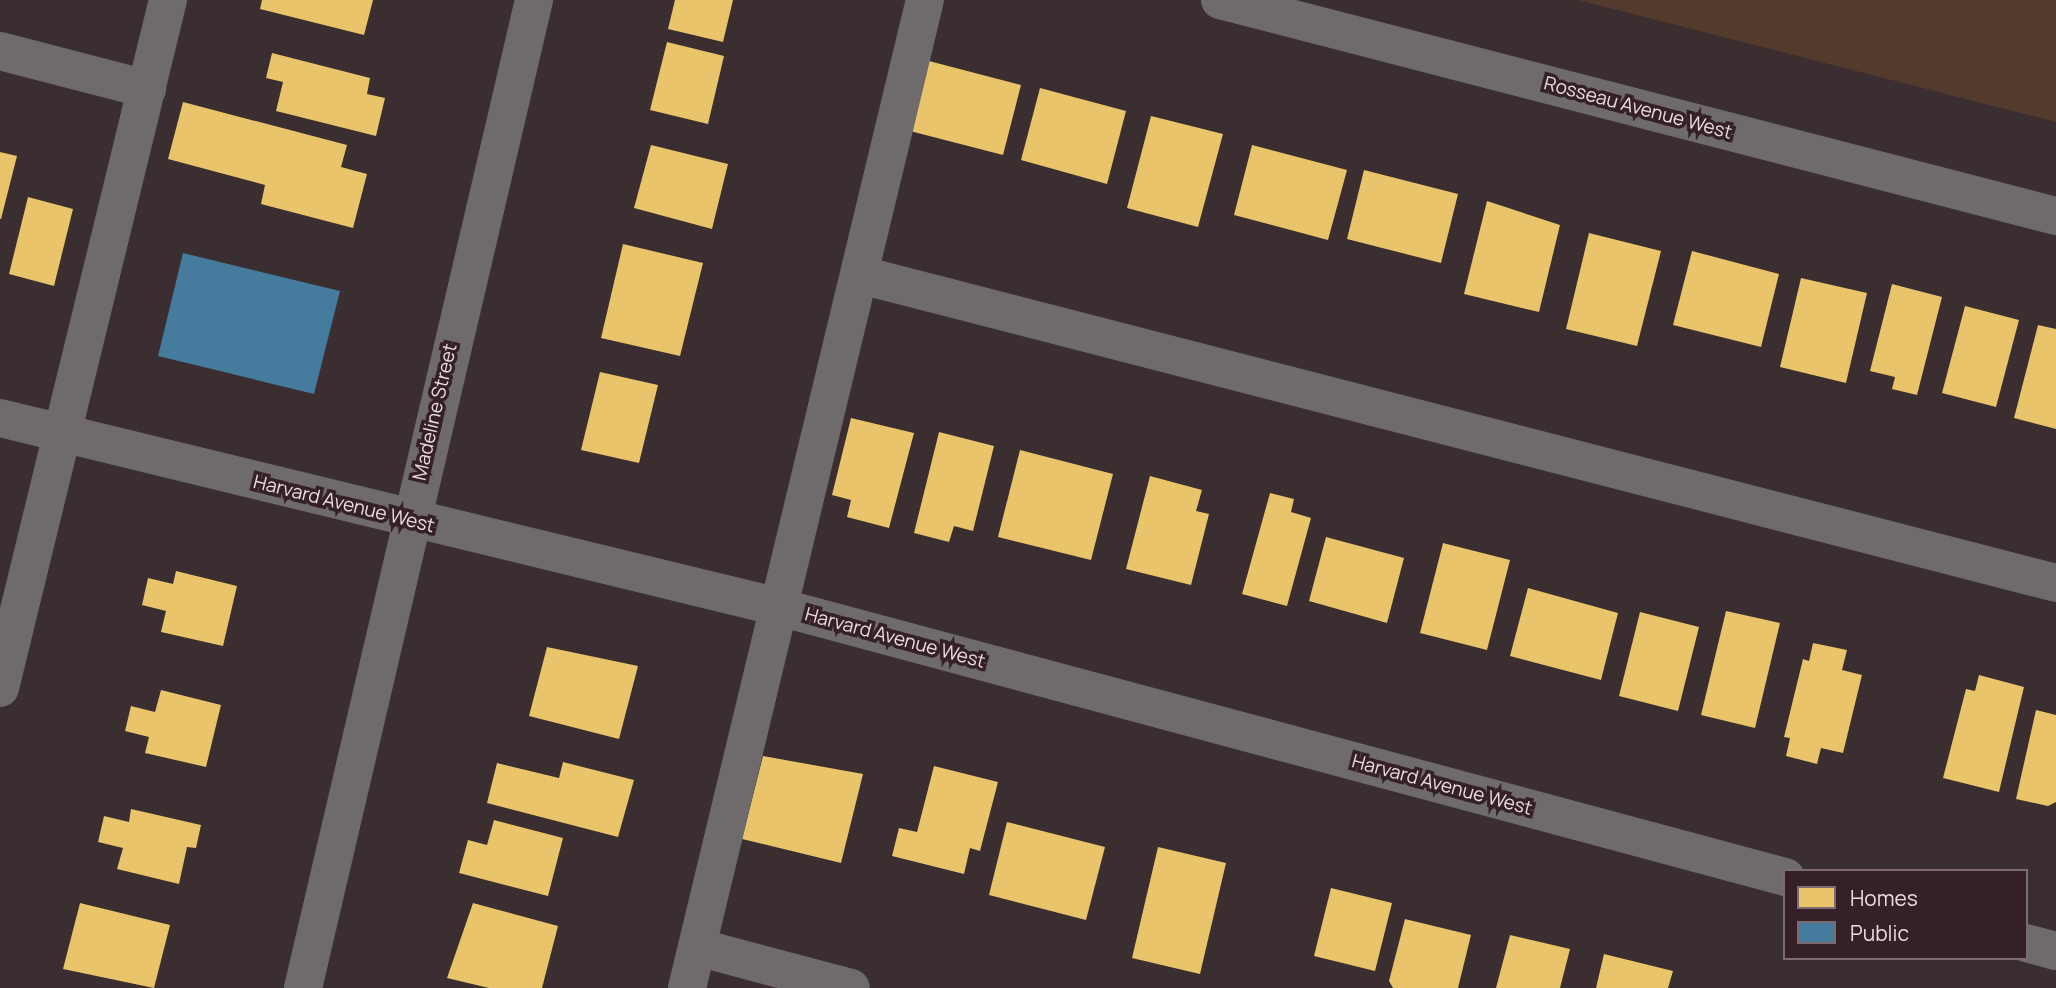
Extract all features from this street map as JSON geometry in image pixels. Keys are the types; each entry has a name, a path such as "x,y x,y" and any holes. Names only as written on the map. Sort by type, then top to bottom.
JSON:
{"street":[{"path":"0,688 167,0"},
{"name":"Madeline Street","path":"303,988 410,520 534,0"},
{"path":"687,988 861,275 925,0"},
{"name":"Rosseau Avenue West","path":"1220,0 2056,216"},
{"path":"0,51 147,89"},
{"path":"861,275 2056,583"},
{"name":"Harvard Avenue West","path":"0,418 410,520 779,607 1783,876"},
{"path":"2028,944 2056,951"},
{"path":"697,947 851,988"}],"shaded area":[{"path":"1578,0 2056,0 2056,122"}],"building: Homes":[{"path":"262,0 373,0 364,35 260,9"},
{"path":"675,0 733,0 723,42 668,29"},
{"path":"667,42 724,56 708,124 650,110"},
{"path":"272,53 370,78 367,94 385,98 376,136 276,111 283,82 266,78"},
{"path":"929,61 1021,85 1003,155 910,131"},
{"path":"1040,88 1126,111 1107,184 1021,160"},
{"path":"183,102 347,145 341,167 367,174 353,228 261,204 265,185 168,159"},
{"path":"1151,116 1223,134 1198,227 1127,208"},
{"path":"651,145 728,164 712,229 634,208"},
{"path":"1252,145 1347,170 1328,240 1234,215"},
{"path":"0,152 17,156 1,219 0,219"},
{"path":"1364,170 1458,194 1441,263 1347,239"},
{"path":"28,197 73,209 54,286 9,274"},
{"path":"1487,201 1560,225 1539,312 1464,294"},
{"path":"1589,233 1661,251 1637,346 1566,329"},
{"path":"623,244 703,263 680,356 601,338"},
{"path":"1692,251 1779,274 1761,347 1673,325"},
{"path":"1801,278 1867,293 1846,383 1780,367"},
{"path":"1892,284 1942,297 1917,395 1892,389 1895,377 1870,371"},
{"path":"1965,306 2019,320 1996,407 1942,393"},
{"path":"2038,325 2056,329 2056,429 2014,418"},
{"path":"600,372 658,385 639,463 581,450"},
{"path":"851,418 914,433 889,528 847,517 851,500 832,495"},
{"path":"939,432 994,446 973,531 954,526 949,542 914,533"},
{"path":"1020,450 1113,474 1091,560 998,537"},
{"path":"1150,476 1202,490 1196,511 1209,514 1191,585 1126,569"},
{"path":"1270,493 1294,499 1291,512 1311,518 1287,606 1242,594"},
{"path":"1326,537 1404,558 1387,623 1309,601"},
{"path":"1443,543 1510,560 1487,650 1420,633"},
{"path":"176,571 237,586 223,646 161,632 166,611 142,605 148,578 173,584"},
{"path":"1528,588 1618,613 1601,680 1510,656"},
{"path":"1726,611 1780,623 1755,728 1701,715"},
{"path":"1640,612 1699,627 1678,711 1619,696"},
{"path":"1813,643 1847,650 1842,670 1862,675 1843,753 1821,748 1817,764 1786,756 1790,738 1784,737 1803,659 1809,661"},
{"path":"547,647 638,666 619,739 529,716"},
{"path":"1979,675 2024,687 1999,792 1943,778 1966,689 1975,691"},
{"path":"161,690 221,705 206,767 145,753 149,737 125,731 131,706 155,712"},
{"path":"2036,710 2056,715 2056,802 2048,806 2016,799"},
{"path":"763,756 863,774 841,863 742,839"},
{"path":"563,762 634,780 618,837 487,803 497,763 559,778"},
{"path":"934,766 998,782 980,851 970,848 964,874 892,856 899,828 917,832"},
{"path":"131,809 201,825 196,848 187,847 179,884 117,869 123,848 98,842 104,816 129,822"},
{"path":"494,820 563,838 548,896 459,873 468,840 487,845"},
{"path":"1007,822 1105,847 1086,920 989,895"},
{"path":"1158,847 1226,863 1200,974 1132,958"},
{"path":"1331,888 1392,903 1375,971 1314,956"},
{"path":"80,903 170,925 154,988 63,969"},
{"path":"473,903 558,926 542,988 489,988 447,978"},
{"path":"1405,919 1471,935 1458,988 1393,988 1389,981"},
{"path":"1510,935 1570,949 1560,988 1496,988"},
{"path":"1604,954 1673,971 1668,988 1596,988"}],"building: Public":[{"path":"183,253 340,291 314,394 158,356"}]}
